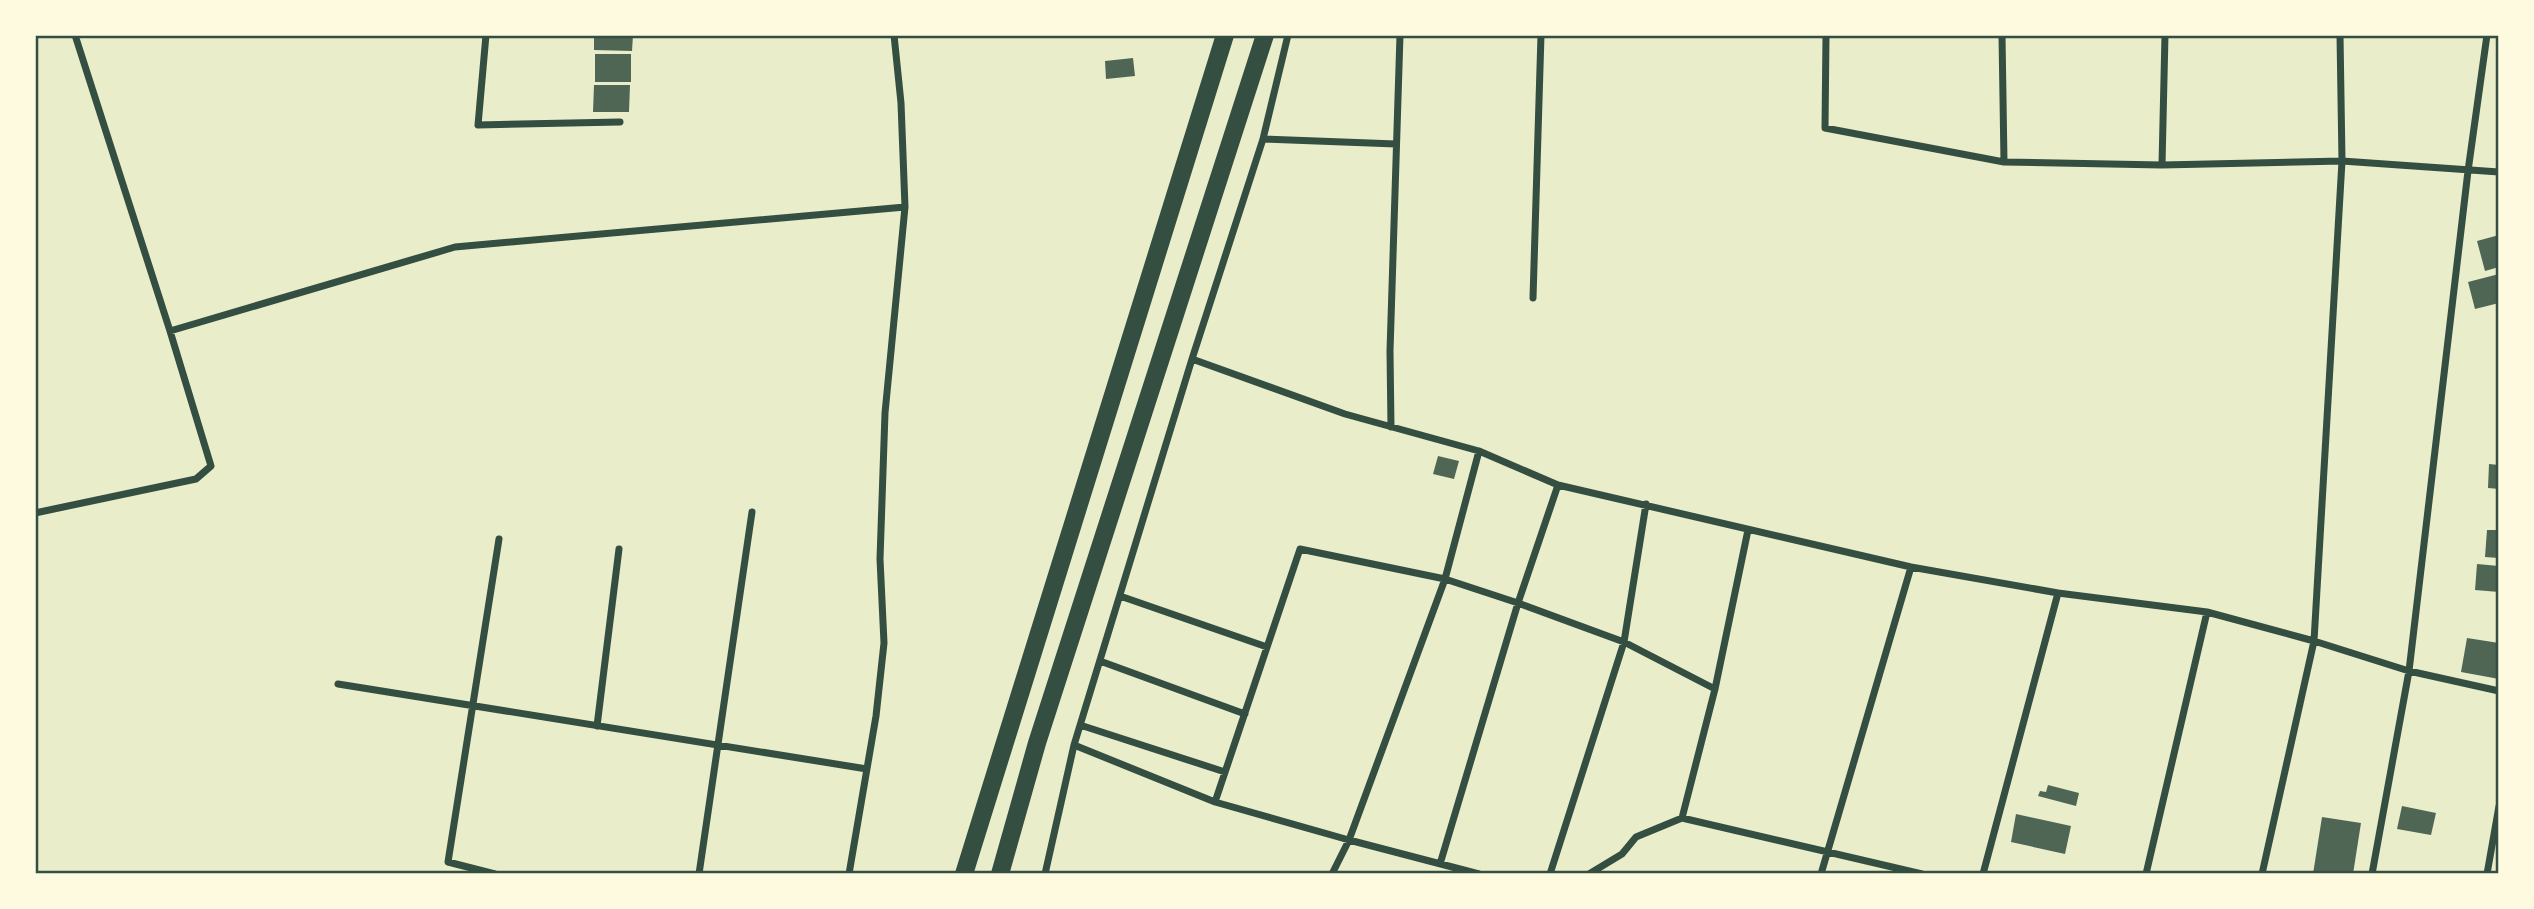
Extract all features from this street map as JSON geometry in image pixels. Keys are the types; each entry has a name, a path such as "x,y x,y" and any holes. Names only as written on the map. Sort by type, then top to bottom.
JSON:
{"highway":[{"path":"964,874 1225,35"},
{"path":"1000,874 1037,743 1265,35"}],"street":[{"path":"35,513 196,479 211,466 75,35"},
{"path":"486,35 478,125 620,122"},
{"path":"849,874 876,716 884,643 880,559 885,413 905,207 901,103 894,35"},
{"path":"1049,873 1074,745 1192,359 1263,139 1288,35"},
{"path":"1391,427 1390,351 1400,35"},
{"path":"1533,298 1541,35"},
{"path":"1826,35 1825,128 2004,162 2162,165 2342,161 2499,172"},
{"path":"2002,35 2004,162"},
{"path":"2162,165 2165,35"},
{"path":"2262,874 2314,641 2342,161 2340,35"},
{"path":"2372,874 2409,671 2468,171 2487,35"},
{"path":"1263,139 1396,144"},
{"path":"170,331 455,247 905,207"},
{"path":"1192,359 1345,414 1479,451 1558,485 1911,566 2058,593 2207,612 2314,641 2409,671 2499,691"},
{"path":"1332,874 1349,840 1445,579 1479,451"},
{"path":"1440,864 1518,603 1558,485"},
{"path":"1550,874 1624,642 1646,504"},
{"path":"699,874 752,512"},
{"path":"1682,818 1715,689 1748,530"},
{"path":"495,874 448,862 499,539"},
{"path":"597,726 619,549"},
{"path":"1215,803 1300,549 1445,579 1518,603 1624,642 1715,689"},
{"path":"1821,874 1911,566"},
{"path":"1983,874 2058,593"},
{"path":"1119,596 1267,647"},
{"path":"2146,874 2207,612"},
{"path":"1100,661 1245,714"},
{"path":"338,684 867,769"},
{"path":"1080,725 1226,772"},
{"path":"1074,745 1215,803 1479,874"},
{"path":"2487,874 2499,806"},
{"path":"1589,874 1622,854 1636,837 1682,818 1922,874"}],"building":[{"path":"594,35 633,35 632,51 594,50"},
{"path":"595,54 631,54 631,82 595,82"},
{"path":"1133,58 1135,76 1106,79 1105,61"},
{"path":"594,85 630,85 629,112 593,112"},
{"path":"2499,235 2499,267 2485,271 2477,241"},
{"path":"2499,274 2499,303 2475,309 2468,282"},
{"path":"1438,456 1459,461 1454,479 1433,474"},
{"path":"2489,464 2499,465 2499,489 2488,488"},
{"path":"2487,530 2499,530 2499,558 2485,557"},
{"path":"2477,564 2499,566 2499,592 2475,590"},
{"path":"2467,638 2499,643 2499,679 2461,672"},
{"path":"2048,785 2079,793 2076,806 2038,796 2040,791 2046,792"},
{"path":"2402,806 2436,813 2431,835 2397,829"},
{"path":"2016,814 2071,826 2065,854 2011,842"},
{"path":"2322,817 2361,823 2353,874 2313,874"}]}
